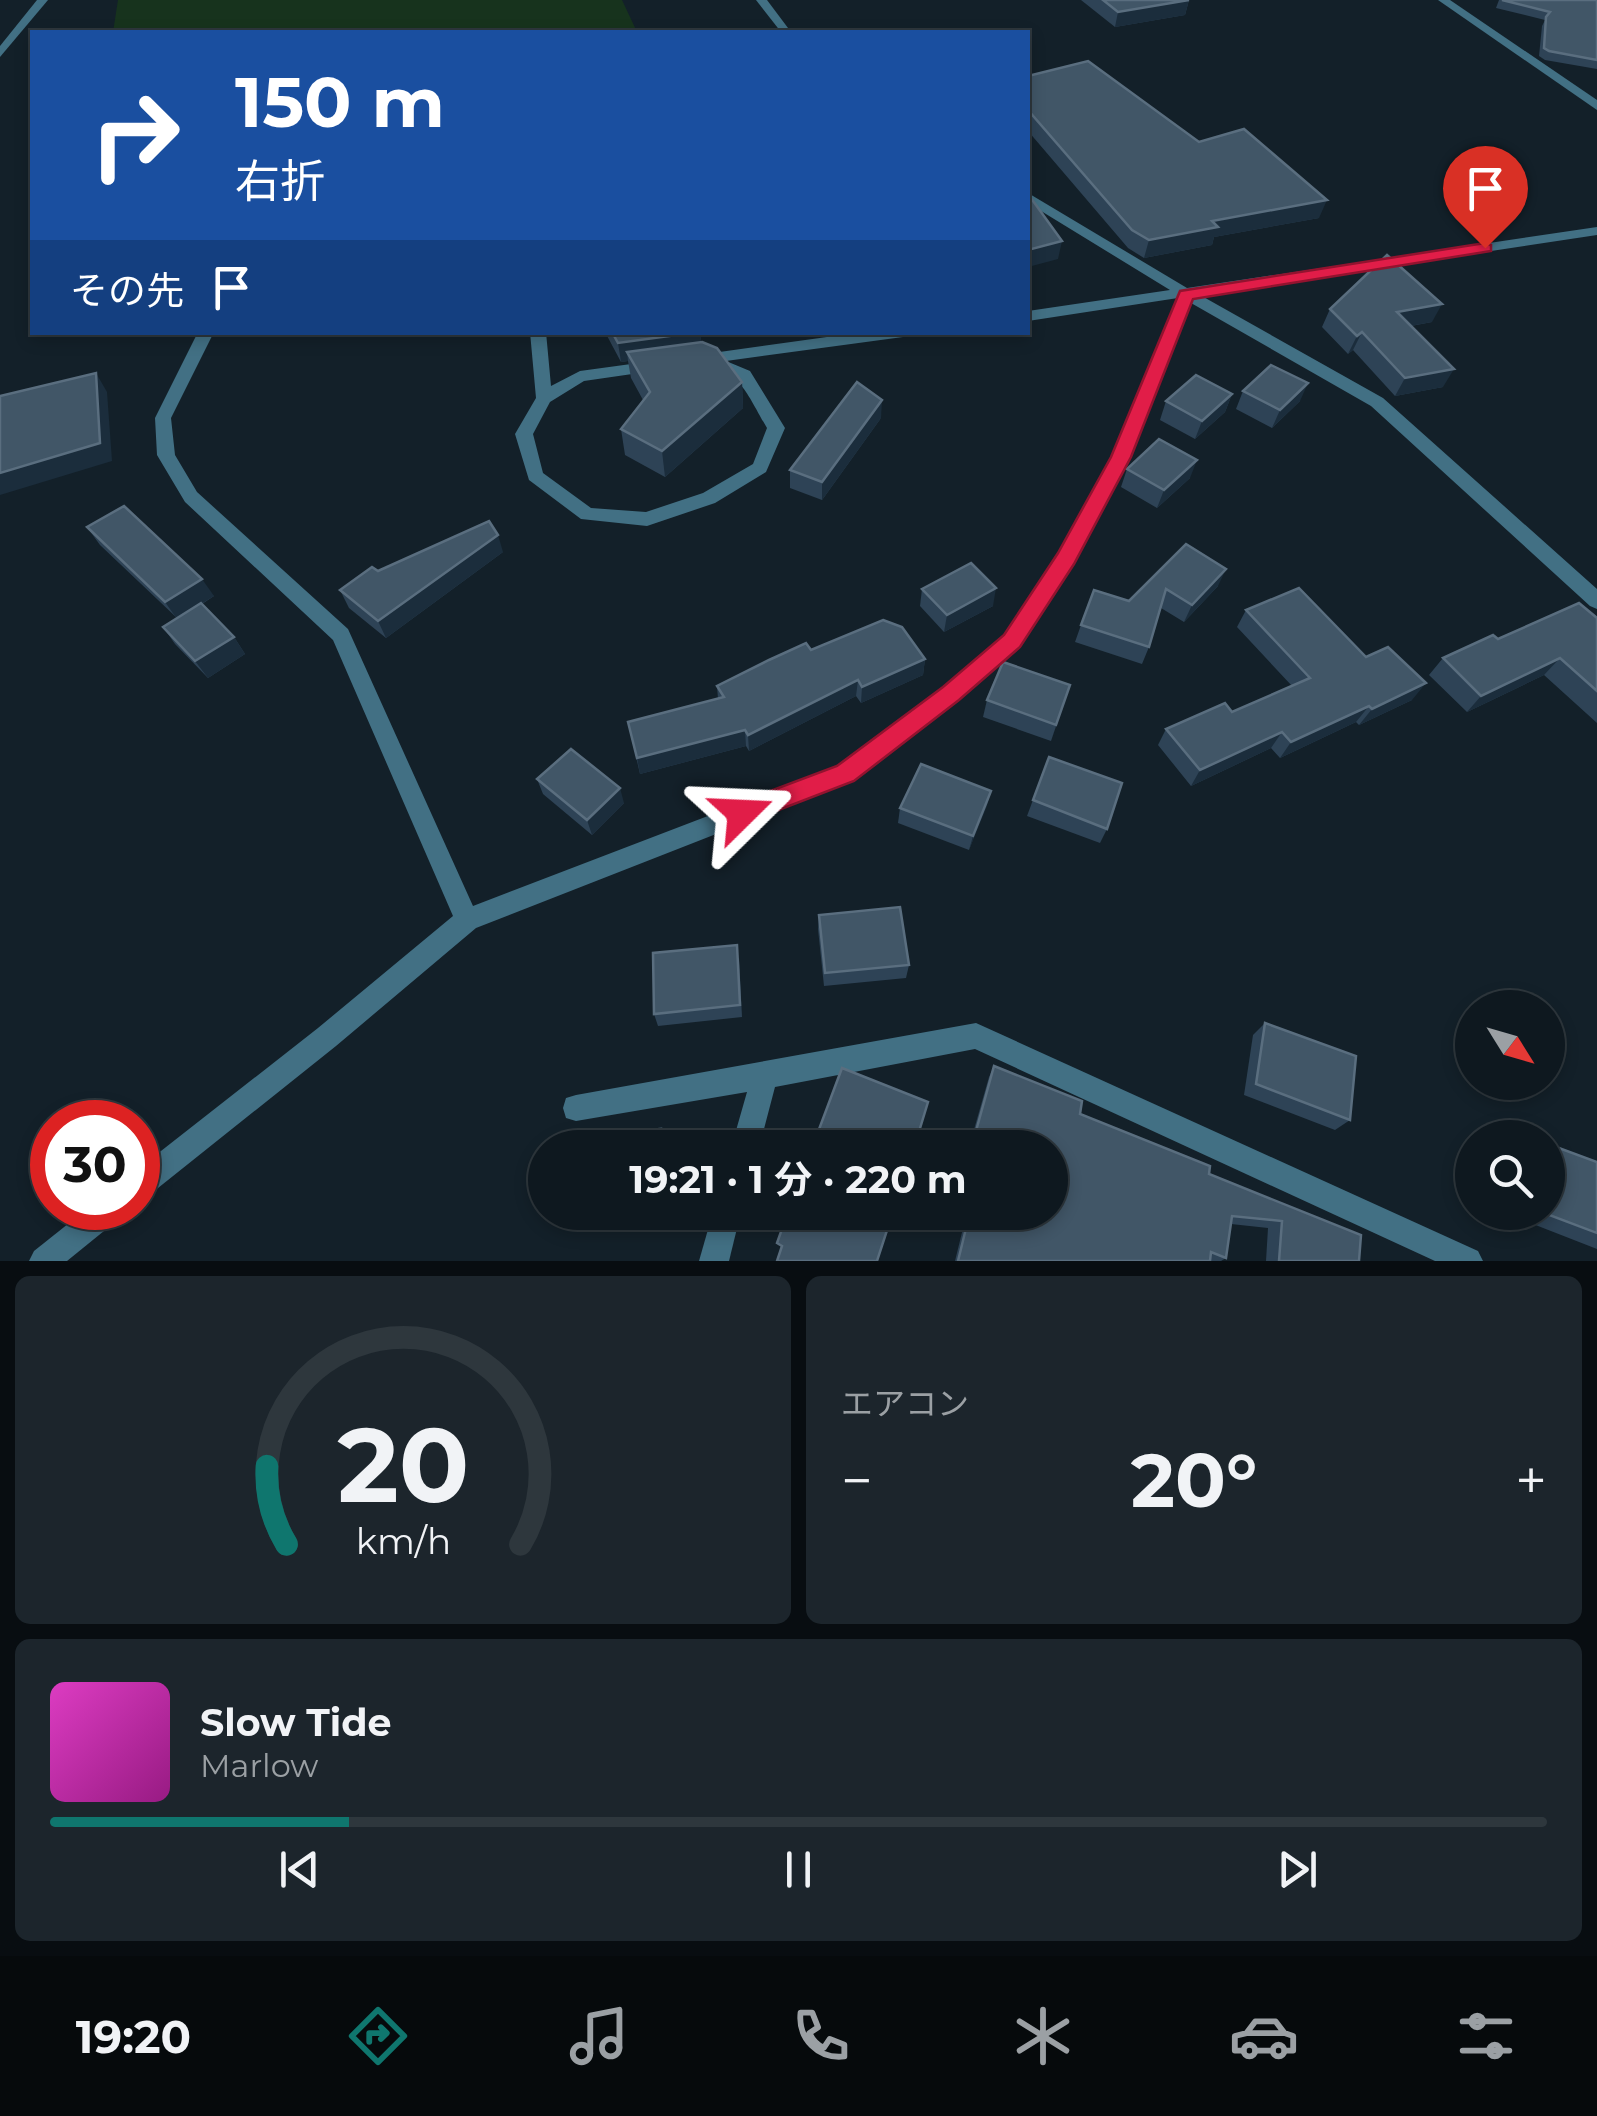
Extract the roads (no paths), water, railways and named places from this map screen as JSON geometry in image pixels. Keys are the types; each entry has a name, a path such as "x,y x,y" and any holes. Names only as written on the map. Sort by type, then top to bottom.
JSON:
{"street":[{"path":"0,54 44,0"},
{"path":"761,0 784,30"},
{"path":"1443,0 1597,106"},
{"path":"1030,198 1186,294 1377,402 1597,601"},
{"path":"1030,316 1597,231"},
{"path":"160,1169 328,1037 467,920 846,773 1000,652 1012,641 1066,559 1121,457 1186,294"},
{"path":"204,335 163,418 166,455 191,497 341,635 467,920"},
{"path":"538,335 544,398"},
{"path":"707,359 744,375 776,428 760,468 709,498 647,519 587,514 534,476 524,434 544,398 580,376 881,335"},
{"path":"576,1108 976,1036 1468,1261"},
{"path":"750,1130 765,1076"},
{"path":"44,1261 83,1230"},
{"path":"714,1261 722,1230"}]}
